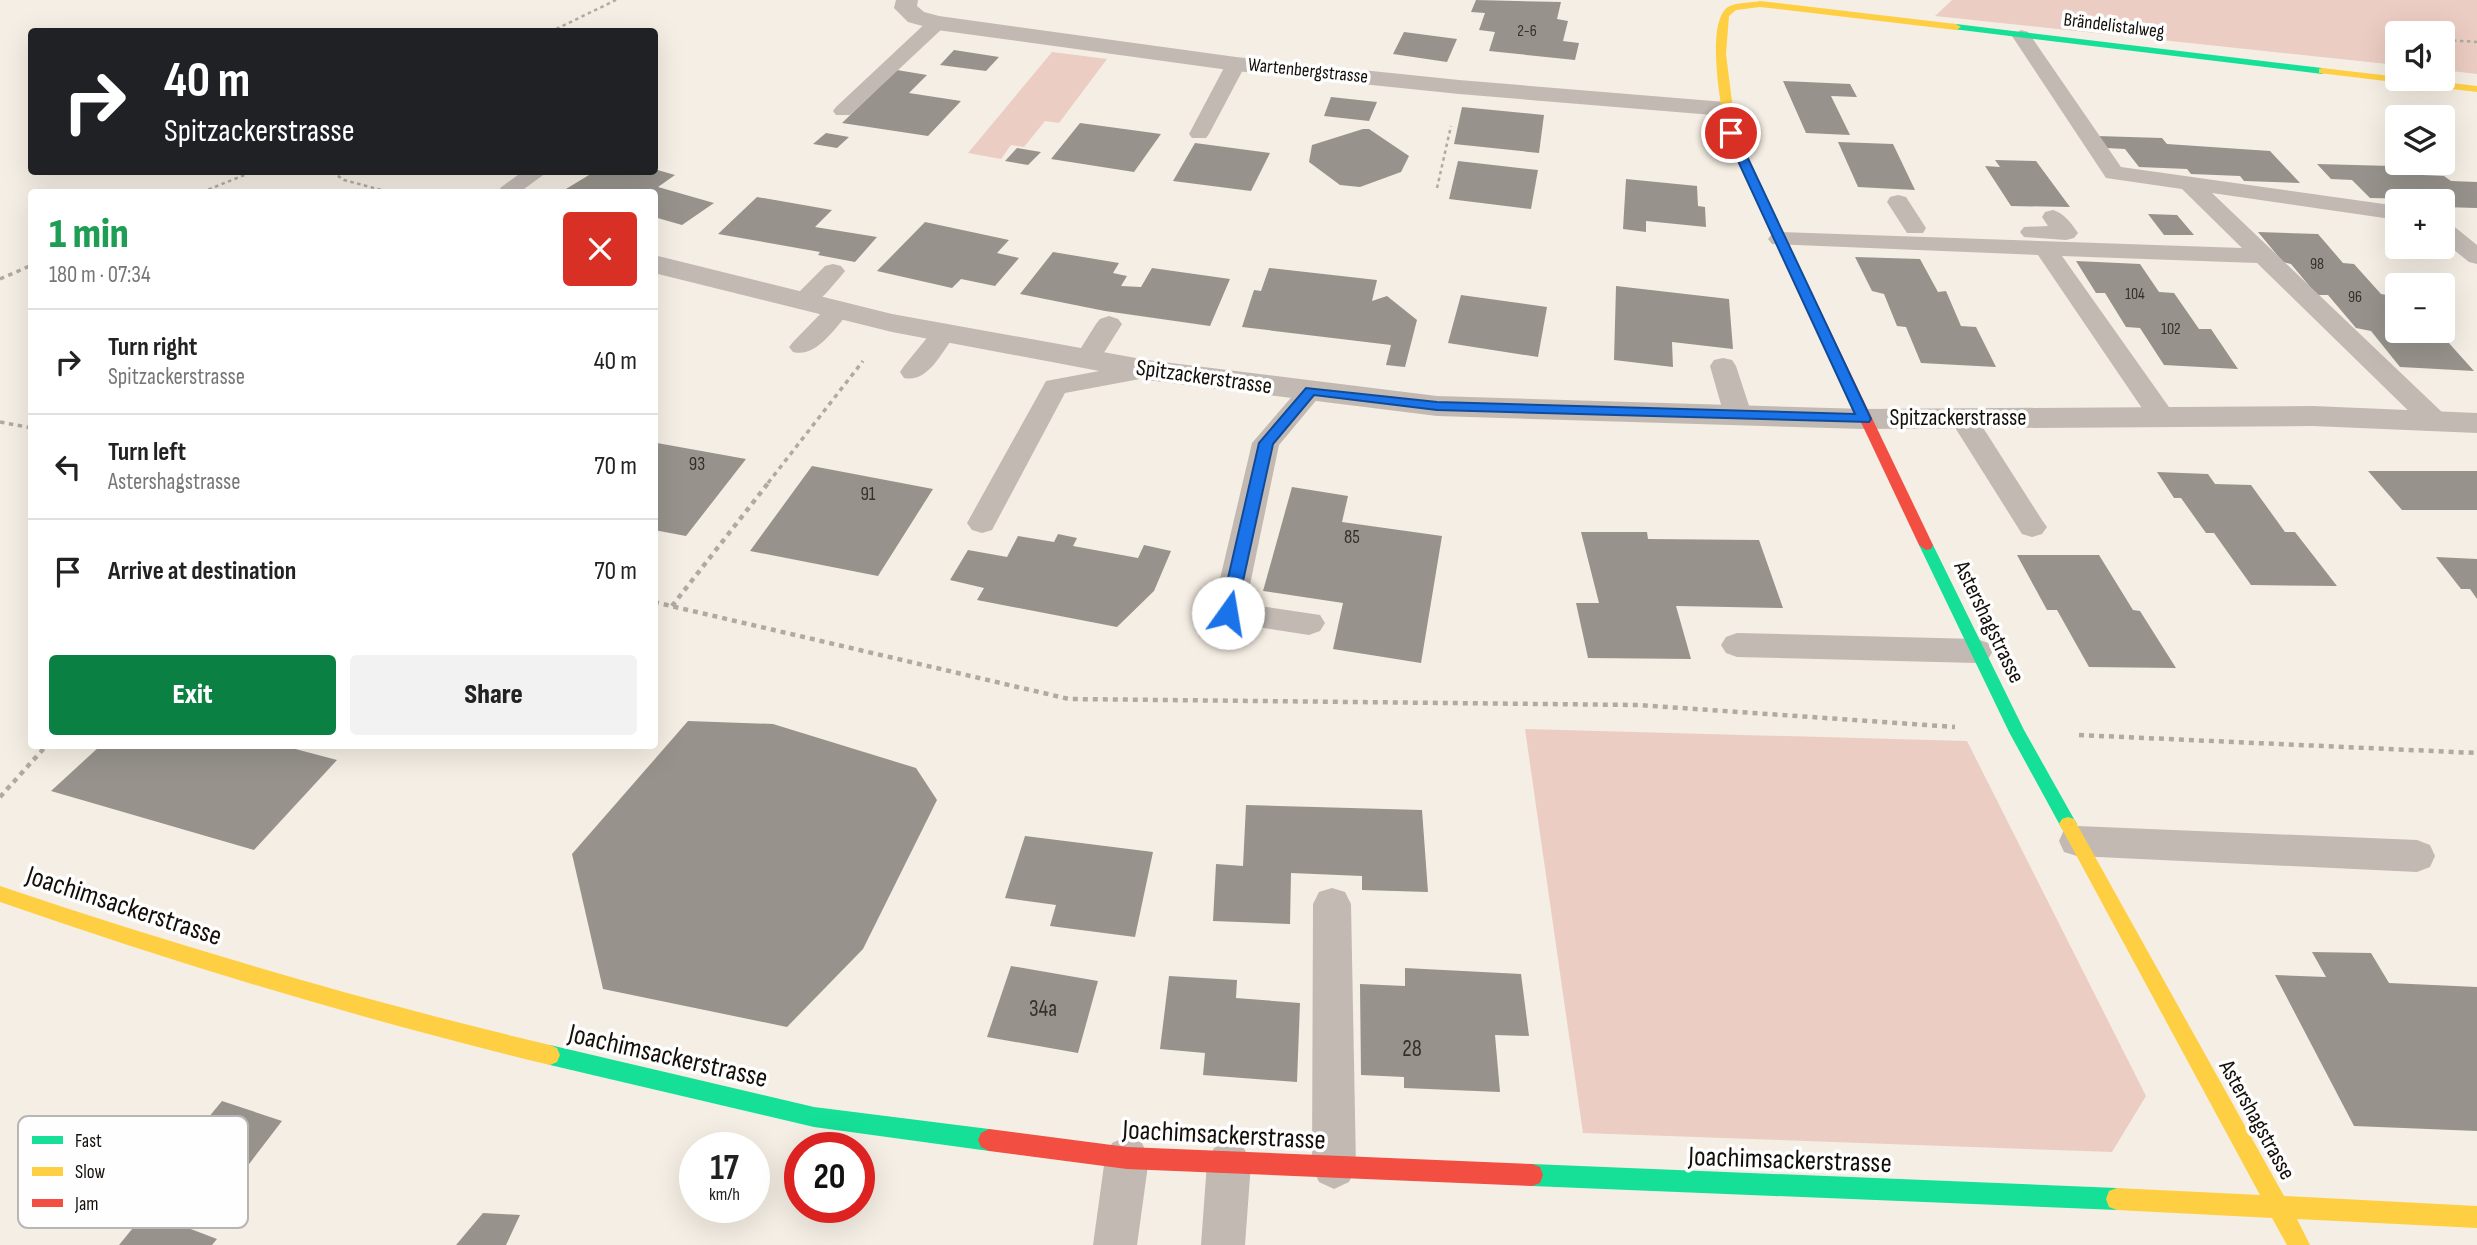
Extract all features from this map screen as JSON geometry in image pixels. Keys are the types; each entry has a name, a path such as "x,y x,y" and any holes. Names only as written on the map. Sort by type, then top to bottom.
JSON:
{"street":[{"name":"Wartenbergstrasse","path":"907,0 905,8 916,17 937,23 1236,64 1459,87 1725,109"},
{"name":"Brändelistalweg","path":"1746,3 2477,89"},
{"name":"Astershagstrasse","path":"1746,3 1733,8 1724,17 1721,40 1725,109 1731,133 1864,419 2017,732 2299,1245"},
{"name":"Spitzackerstrasse","path":"658,265 892,323 1147,370 1437,406 1864,419 2312,416 2477,423"},
{"name":"Joachimsackerstrasse","path":"0,894 135,941 477,1038 814,1117 1127,1158 2278,1206 2477,1217"}],"lane":[{"path":"843,111 937,23"},
{"path":"2021,36 2114,173 2385,212"},
{"path":"1199,134 1236,64"},
{"path":"512,189 532,175"},
{"path":"2188,183 2435,421"},
{"path":"1898,202 1915,228"},
{"path":"1776,231 1915,228 2066,233 2053,217"},
{"path":"2455,222 2477,225"},
{"path":"1776,231 2045,248 2261,256"},
{"path":"2455,239 2477,257"},
{"path":"2045,248 2162,417"},
{"path":"804,301 832,271"},
{"path":"802,348 839,309"},
{"path":"1087,359 1109,324"},
{"path":"913,372 944,332"},
{"path":"1723,366 1738,415"},
{"path":"982,523 1055,387 1147,370"},
{"path":"1309,623 1228,613 1266,443 1311,391"},
{"path":"1963,418 2032,527"},
{"path":"1737,645 1978,650"},
{"path":"2077,841 2417,856"},
{"path":"1332,904 1334,1167"},
{"path":"1115,1245 1127,1158"},
{"path":"1223,1245 1229,1163"}],"path":[{"path":"558,28 616,0"},
{"path":"2455,41 2477,42"},
{"path":"1437,188 1459,87"},
{"path":"210,189 244,175"},
{"path":"336,175 344,180 378,189"},
{"path":"0,279 28,267"},
{"path":"672,606 892,323"},
{"path":"0,422 28,427"},
{"path":"658,603 1069,699 1638,705 2017,732 2477,753"},
{"path":"0,797 43,749"}],"shaded area":[{"path":"1952,0 2477,0 2477,74 2455,71 2455,21 2385,21 2385,64 1935,16"},
{"path":"1052,52 1107,59 1059,123 1045,121 1024,147 1011,145 1001,159 968,153"},
{"path":"1525,729 1967,741 2146,1096 2112,1152 1583,1133"}],"building":[{"path":"1476,0 1561,2 1557,19 1568,21 1563,41 1579,43 1575,60 1489,51 1495,32 1479,30 1485,13 1471,12"},
{"path":"1404,32 1457,39 1447,62 1393,54"},
{"path":"954,50 999,57 986,71 940,65"},
{"path":"897,70 927,75 909,93 961,101 928,136 842,123"},
{"path":"1783,81 1850,84 1857,97 1831,96 1850,135 1806,133"},
{"path":"1331,97 1377,102 1369,121 1324,116"},
{"path":"1462,107 1544,115 1539,153 1454,144"},
{"path":"1080,123 1161,134 1134,172 1051,159"},
{"path":"1369,129 1409,156 1401,172 1360,187 1340,185 1309,162 1312,145"},
{"path":"826,133 849,137 837,148 813,144"},
{"path":"2097,136 2162,138 2167,144 2270,151 2300,183 2244,181 2240,176 2191,174 2187,169 2139,167 2125,149 2106,148"},
{"path":"1838,142 1893,144 1915,190 1858,187"},
{"path":"1195,143 1270,153 1251,191 1173,181"},
{"path":"1017,148 1041,152 1028,165 1005,161"},
{"path":"1995,160 2036,161 2070,207 2011,206 1985,166 2000,167"},
{"path":"1458,161 1538,170 1531,209 1449,199"},
{"path":"2317,164 2385,166 2385,175 2444,176 2451,181 2477,182 2477,208 2455,207 2455,189 2385,189 2385,198 2370,198 2352,180 2331,179"},
{"path":"658,170 675,175 658,187 714,203 682,225 658,218 658,189 566,189 589,175 658,175"},
{"path":"1626,179 1697,186 1698,206 1705,207 1706,227 1646,221 1646,232 1623,229"},
{"path":"757,197 832,210 815,227 877,237 855,262 818,255 820,252 718,234"},
{"path":"2148,214 2177,215 2194,235 2164,235"},
{"path":"925,222 1009,240 997,253 1019,258 995,286 961,279 952,288 877,271"},
{"path":"2258,232 2318,234 2343,263 2354,264 2381,294 2385,295 2385,343 2449,343 2474,371 2400,367 2371,331 2356,328 2328,295 2317,295 2291,264 2283,262"},
{"path":"1053,252 1119,263 1113,273 1127,276 1121,286 1141,287 1152,268 1230,279 1210,326 1105,311 1020,294"},
{"path":"1855,257 1920,259 1938,292 1946,291 1961,326 1976,327 1996,367 1921,363 1906,327 1897,326 1884,294 1872,291"},
{"path":"2076,261 2140,264 2159,292 2174,293 2199,329 2211,329 2238,369 2164,365 2140,328 2126,327 2105,293 2096,293"},
{"path":"1269,268 1377,280 1372,301 1387,296 1417,320 1405,367 1386,365 1391,345 1242,327 1254,290 1261,291"},
{"path":"1616,286 1729,299 1733,349 1672,342 1673,367 1614,360"},
{"path":"1461,295 1547,307 1538,357 1448,343"},
{"path":"658,443 746,459 686,536 658,531"},
{"path":"812,466 933,489 878,576 750,551"},
{"path":"2368,471 2477,471 2477,510 2402,510"},
{"path":"2157,472 2208,474 2215,484 2251,485 2285,532 2295,532 2337,586 2251,585 2214,533 2206,533 2181,498 2174,498"},
{"path":"1292,487 1348,496 1342,522 1442,536 1421,663 1333,649 1343,603 1263,591"},
{"path":"1581,532 1647,532 1648,539 1759,540 1783,608 1676,606 1691,659 1588,658 1576,603 1599,603"},
{"path":"1058,534 1077,538 1073,546 1138,558 1144,545 1171,551 1154,591 1117,627 977,600 984,588 950,580 968,550 1007,557 1018,536 1054,542"},
{"path":"2017,555 2099,555 2133,610 2140,611 2176,668 2089,667 2057,610 2047,610"},
{"path":"2436,557 2477,559 2477,599 2470,589 2461,589"},
{"path":"688,721 773,724 916,768 937,800 863,949 787,1027 603,989 572,854"},
{"path":"97,749 295,749 337,760 254,850 51,791"},
{"path":"1246,805 1422,810 1428,892 1362,890 1362,876 1291,873 1290,924 1213,921 1216,864 1243,866"},
{"path":"1025,836 1153,852 1135,937 1050,926 1056,905 1005,898"},
{"path":"2312,952 2371,953 2389,983 2477,987 2477,1131 2354,1126 2275,975 2326,977"},
{"path":"1011,966 1098,981 1078,1053 987,1037"},
{"path":"1405,968 1521,974 1529,1036 1495,1035 1500,1092 1404,1088 1404,1077 1361,1075 1360,984 1405,986"},
{"path":"1169,976 1237,980 1236,998 1300,1003 1297,1082 1203,1075 1205,1053 1160,1049"},
{"path":"222,1101 282,1121 248,1165 248,1116 210,1116"},
{"path":"483,1213 520,1215 506,1245 456,1245"},
{"path":"133,1228 188,1228 217,1239 212,1245 119,1245"}],"traffic: fast":[{"path":"1956,27 2322,71"},
{"path":"1926,545 2017,732 2068,824"},
{"path":"550,1055 814,1117 989,1140"},
{"path":"1532,1175 2117,1199"}],"traffic: slow":[{"path":"1804,289 1731,133 1721,54 1725,15 1733,8 1760,4 1956,27"},
{"path":"2322,71 2477,89"},
{"path":"2068,824 2299,1245"},
{"path":"0,894 273,982 411,1021 550,1055"},
{"path":"2117,1199 2477,1217"}],"traffic: jam":[{"path":"1804,289 1926,545"},
{"path":"989,1140 1127,1158 1532,1175"}],"route":[{"path":"1228,613 1266,443 1311,391 1437,406 1864,419 1731,133"}]}
